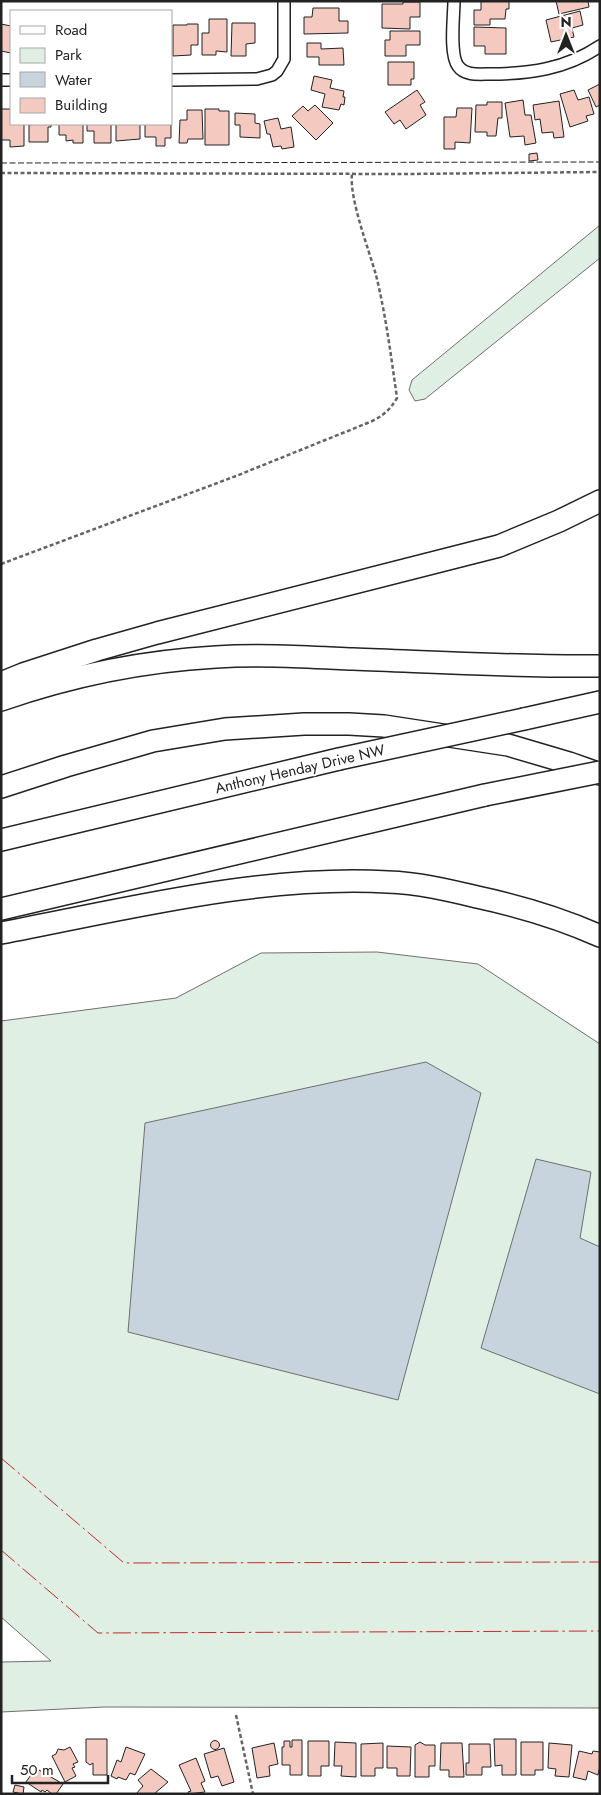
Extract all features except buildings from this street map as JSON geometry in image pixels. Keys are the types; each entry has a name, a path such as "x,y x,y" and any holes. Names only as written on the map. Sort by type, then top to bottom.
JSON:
{"highway":[{"path":"1,683 88,653 157,633 499,546 559,521 600,501"},
{"path":"1,700 88,676 147,664 218,657 293,657 538,667 600,666"},
{"name":"Anthony Henday Drive NW","path":"1,840 339,759 600,702"},
{"path":"1,787 153,741 225,730 304,724 384,726 508,745 600,773"},
{"path":"1,909 485,795 600,773"},
{"path":"1,933 196,896 275,885 324,882 388,882 443,888 512,905 568,922 600,936"}],"street":[{"path":"172,80 257,79 277,71 284,59 284,1"},
{"path":"454,1 454,50 456,63 459,68 470,73 526,73 553,68 568,63 600,46"}],"path":[{"path":"1,173 352,174 600,172"},
{"path":"1,564 236,476 384,415 397,398 387,324 353,196 352,174"},
{"path":"236,1715 253,1794"}],"green space":[{"path":"600,225 600,258 425,399 415,401 409,390 412,380"},
{"path":"377,952 478,964 600,1044 600,1708 104,1707 1,1712 1,1662 51,1661 1,1617 1,1021 176,998 261,953"}],"water":[{"path":"426,1062 481,1093 398,1400 128,1332 145,1123"},
{"path":"536,1159 591,1172 580,1238 600,1247 600,1394 481,1348"}],"fence":[{"path":"1,163 600,162"}],"power":[{"path":"1,1458 124,1563 600,1562"},
{"path":"1,1550 98,1633 600,1631"}]}
